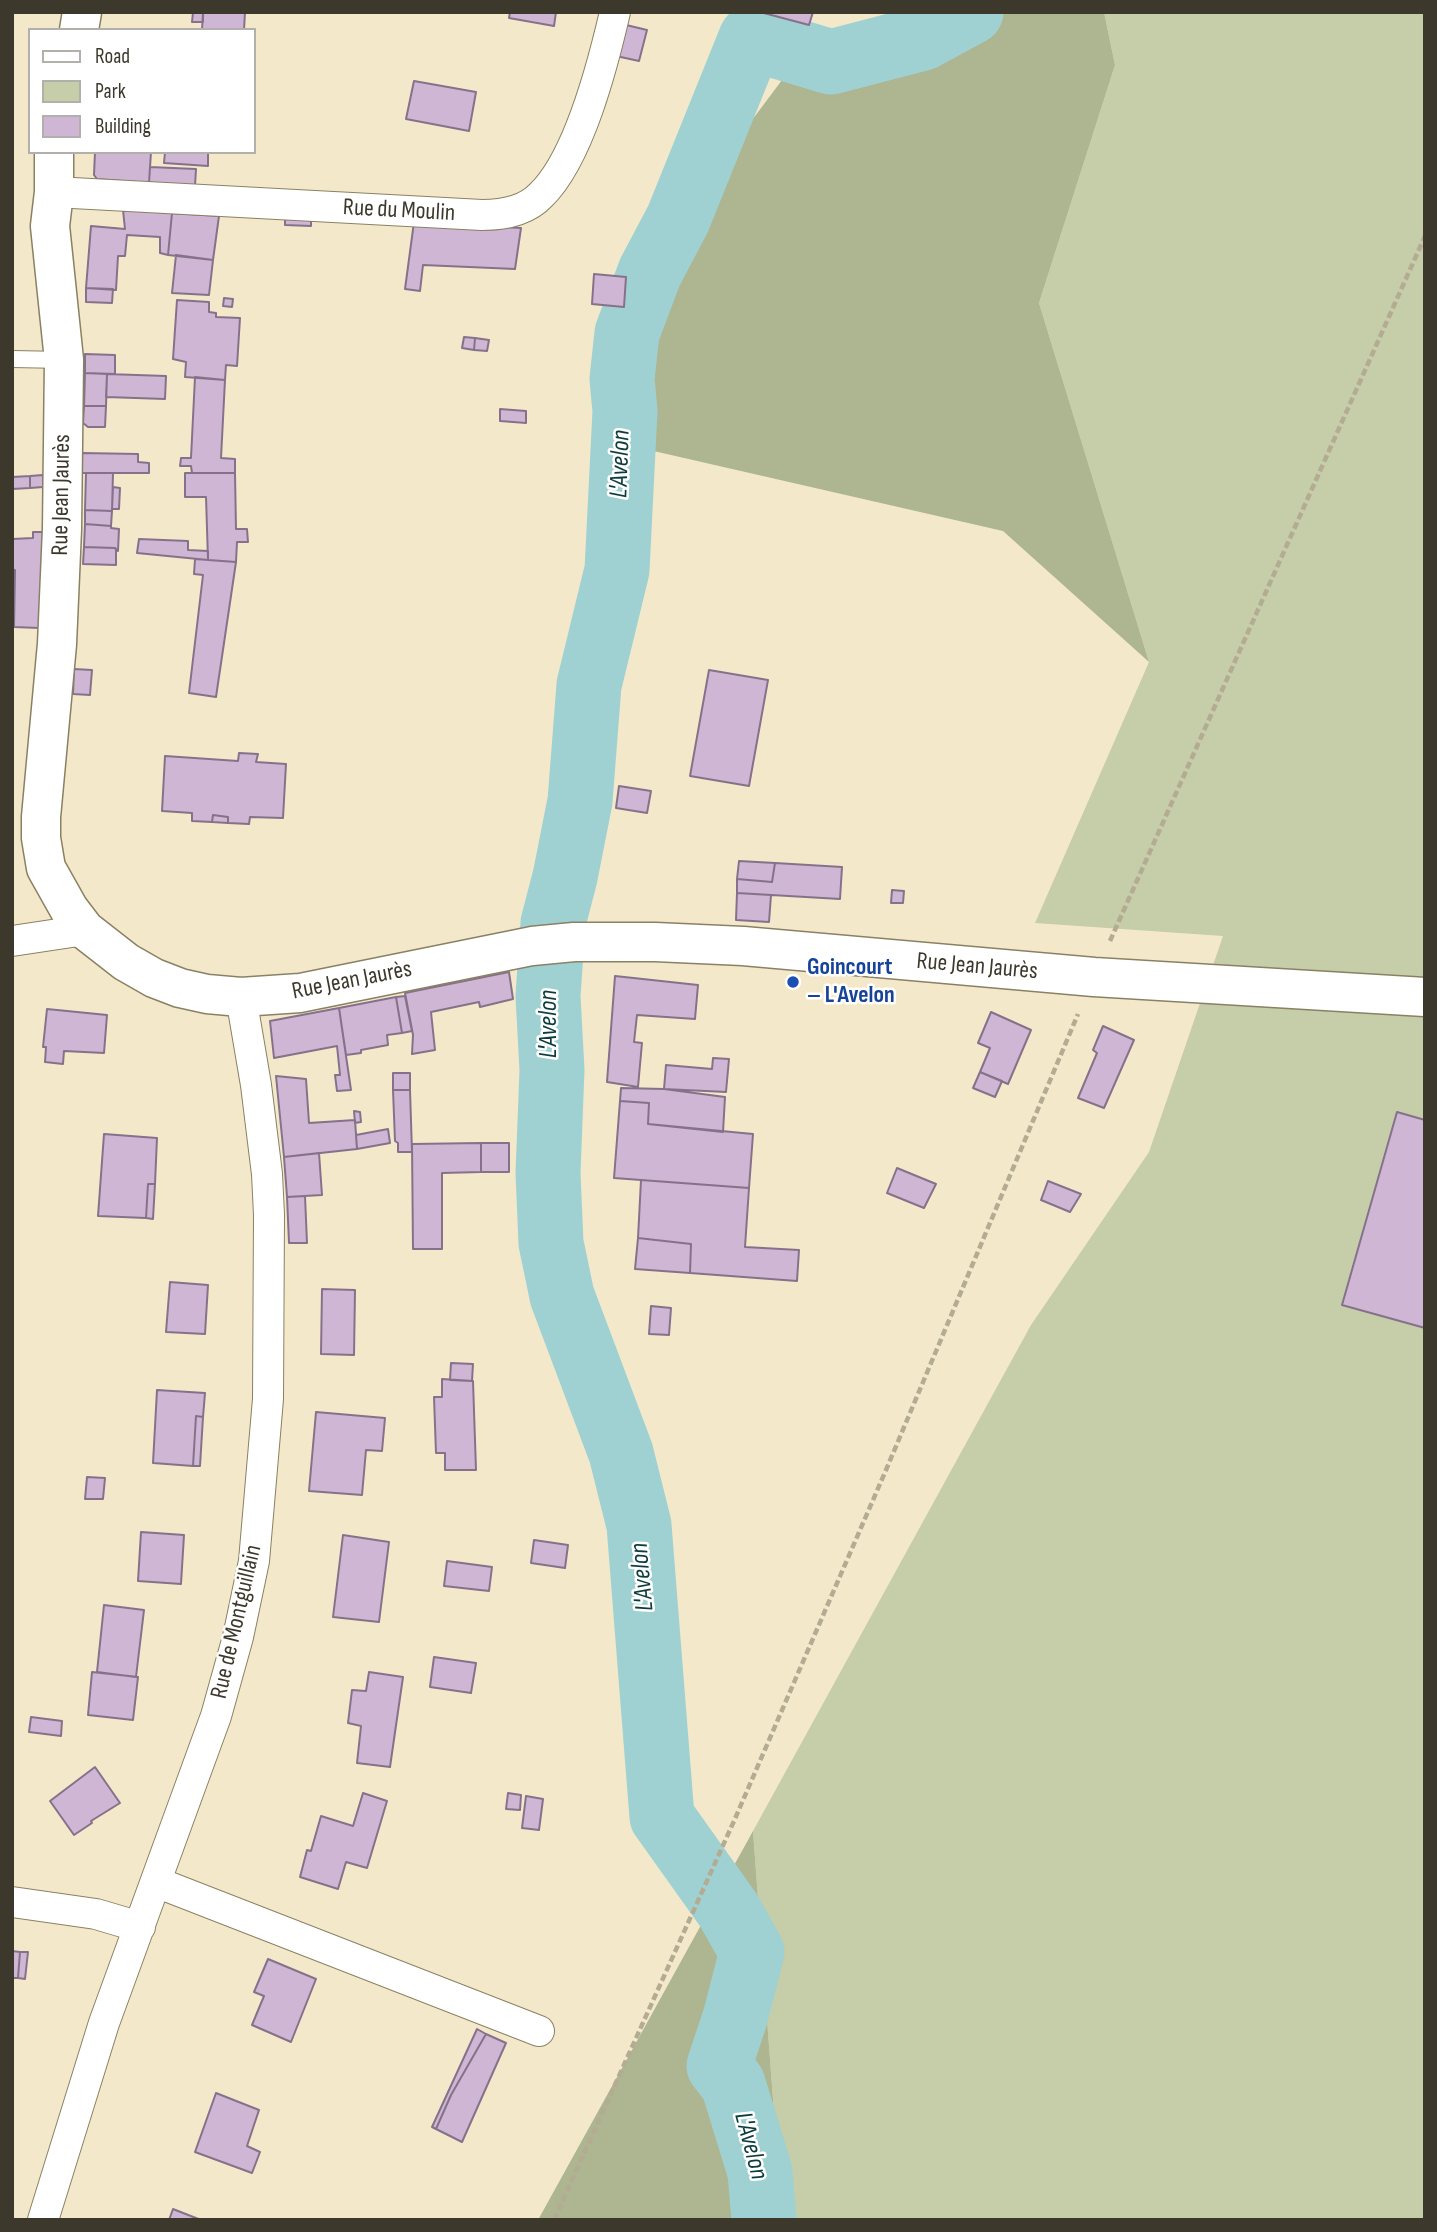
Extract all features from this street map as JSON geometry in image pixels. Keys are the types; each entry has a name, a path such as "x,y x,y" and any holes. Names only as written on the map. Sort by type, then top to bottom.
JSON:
{"street":[{"name":"Rue du Moulin","path":"54,192 482,215 513,212 541,196 568,154 595,88 615,12"},
{"name":"Rue Jean Jaurès","path":"54,154 50,237 64,360 62,529 56,655 42,792 41,838 46,868 69,909 85,930 125,962 154,978 194,991 241,997 300,993 513,949 574,942 686,943 1094,977 1425,997"},
{"path":"12,942 85,930"},
{"name":"Rue de Montguillain","path":"43,2220 88,2072 216,1716 254,1561 262,1485 269,1359 269,1215 256,1085 241,997"},
{"path":"156,1882 539,2031"},
{"path":"12,1902 96,1914 140,1927"}],"lane":[{"path":"12,359 64,360"}],"path":[{"path":"554,2220 734,1821 1094,977 1425,236"}],"green space":[{"path":"913,12 1104,12 1115,65 1039,303 1149,662 1003,531 623,444 678,219 788,72"},
{"path":"1104,12 1425,12 1425,2220 782,2220 753,1831 1031,1325 1149,1152 1223,936 1035,923 1149,662 1039,303 1115,65"},
{"path":"753,1831 782,2220 538,2220"}],"building":[{"path":"193,12 203,12 203,22 192,22"},
{"path":"203,12 245,12 244,28 202,28"},
{"path":"510,12 556,12 554,26 509,18"},
{"path":"760,12 813,12 809,25"},
{"path":"622,24 647,30 639,61 616,56"},
{"path":"414,81 476,92 469,131 406,119"},
{"path":"95,154 151,154 149,183 97,179 94,175"},
{"path":"165,154 208,154 208,166 164,163"},
{"path":"150,167 196,169 195,186 149,183"},
{"path":"123,210 172,213 168,255 160,253 160,237 127,235 125,256 118,256 116,290 86,288 91,226 125,229"},
{"path":"172,213 219,216 213,260 168,255"},
{"path":"285,216 311,217 311,226 285,225"},
{"path":"414,222 521,228 515,269 423,265 420,291 405,289"},
{"path":"176,255 213,260 209,295 172,293"},
{"path":"594,274 626,277 624,307 592,304"},
{"path":"86,288 113,289 112,303 86,302"},
{"path":"224,298 233,299 232,307 223,306"},
{"path":"177,300 209,302 209,312 216,313 216,317 240,318 237,366 226,365 225,380 185,377 186,362 173,359"},
{"path":"464,337 475,338 474,350 462,348"},
{"path":"475,338 489,340 487,351 474,350"},
{"path":"85,354 115,355 115,374 85,373"},
{"path":"85,373 107,374 106,406 84,406"},
{"path":"107,374 166,376 165,399 106,397"},
{"path":"195,377 225,380 221,458 235,459 235,473 192,473 191,466 180,466 181,458 191,458"},
{"path":"84,406 106,406 105,427 88,427 83,423"},
{"path":"500,409 526,411 526,423 500,421"},
{"path":"82,453 138,454 138,462 149,463 149,473 82,473"},
{"path":"86,473 113,473 112,511 85,510"},
{"path":"185,473 235,473 236,529 247,529 248,542 237,542 236,562 208,560 206,497 185,497"},
{"path":"43,475 43,487 30,488 30,476"},
{"path":"30,476 30,488 12,489 12,477"},
{"path":"113,487 120,488 119,509 112,509"},
{"path":"85,510 112,511 111,526 85,524"},
{"path":"85,524 119,529 118,551 115,548 84,547"},
{"path":"33,532 43,532 39,628 14,627 15,570 12,570 12,539 33,538"},
{"path":"139,539 188,541 188,550 208,551 208,560 137,553"},
{"path":"84,547 115,548 116,565 83,564"},
{"path":"195,559 236,562 216,697 189,693 203,575 194,574"},
{"path":"74,669 92,670 90,695 73,694"},
{"path":"709,670 768,680 749,786 690,776"},
{"path":"239,753 258,754 256,762 286,764 283,818 250,817 249,824 228,823 228,817 213,815 212,822 192,821 192,813 162,811 165,756 238,761"},
{"path":"619,786 651,791 647,813 616,808"},
{"path":"213,815 228,817 228,823 212,822"},
{"path":"739,861 775,863 772,882 737,879"},
{"path":"775,863 842,867 840,899 737,893 737,879 772,882"},
{"path":"892,890 904,891 903,903 891,903"},
{"path":"737,893 771,895 769,922 736,920"},
{"path":"509,972 513,999 480,1007 479,1002 431,1012 435,1050 412,1054 413,1035 405,993"},
{"path":"615,976 698,985 695,1019 637,1015 634,1042 642,1043 638,1087 607,1082"},
{"path":"405,996 412,1031 402,1033 396,997"},
{"path":"396,997 402,1033 387,1035 388,1045 346,1055 339,1008"},
{"path":"339,1008 351,1090 337,1091 335,1075 340,1075 337,1046 274,1058 270,1021"},
{"path":"47,1009 107,1015 104,1053 64,1051 63,1064 45,1062 46,1047 43,1047"},
{"path":"991,1012 1031,1030 1008,1084 980,1072 990,1048 978,1043"},
{"path":"1103,1026 1134,1040 1104,1108 1078,1098 1097,1053 1093,1050"},
{"path":"713,1058 729,1059 726,1092 664,1089 666,1065 712,1069"},
{"path":"980,1072 1002,1081 995,1097 973,1088"},
{"path":"393,1073 410,1073 410,1090 393,1090"},
{"path":"276,1076 306,1079 309,1123 355,1120 357,1149 284,1157"},
{"path":"621,1088 664,1089 725,1097 723,1132 648,1124 649,1103 620,1101"},
{"path":"393,1090 410,1090 412,1152 398,1152 398,1143 395,1141"},
{"path":"620,1101 649,1103 648,1124 753,1134 749,1188 614,1178"},
{"path":"354,1111 360,1112 361,1122 355,1123"},
{"path":"1397,1112 1425,1120 1425,1328 1342,1305"},
{"path":"388,1129 390,1143 357,1149 356,1135"},
{"path":"104,1134 157,1138 155,1184 148,1184 146,1218 98,1216"},
{"path":"481,1143 509,1143 509,1172 481,1172"},
{"path":"481,1143 481,1172 442,1173 442,1249 413,1249 412,1144"},
{"path":"319,1153 322,1195 287,1197 284,1157"},
{"path":"897,1168 936,1184 924,1208 887,1193"},
{"path":"641,1180 749,1188 745,1247 799,1250 797,1281 690,1273 691,1244 638,1238"},
{"path":"1048,1181 1081,1194 1070,1212 1041,1200"},
{"path":"148,1184 155,1184 153,1219 146,1218"},
{"path":"305,1196 307,1243 289,1243 287,1197"},
{"path":"638,1238 691,1244 690,1273 635,1269"},
{"path":"170,1282 208,1285 205,1334 166,1332"},
{"path":"322,1289 355,1290 354,1355 321,1354"},
{"path":"651,1306 671,1308 669,1335 649,1334"},
{"path":"451,1363 473,1364 472,1381 450,1380"},
{"path":"442,1379 473,1381 476,1470 445,1470 445,1453 436,1453 434,1397 442,1397"},
{"path":"157,1390 205,1393 203,1417 196,1416 193,1466 153,1463"},
{"path":"316,1412 385,1418 382,1451 366,1450 362,1495 309,1491"},
{"path":"196,1416 203,1417 200,1466 193,1466"},
{"path":"87,1477 105,1478 103,1499 85,1499"},
{"path":"141,1532 184,1535 181,1584 138,1581"},
{"path":"343,1535 389,1542 379,1622 333,1617"},
{"path":"534,1540 568,1545 565,1568 531,1563"},
{"path":"447,1561 492,1567 489,1591 444,1586"},
{"path":"104,1605 144,1610 136,1677 97,1672"},
{"path":"434,1657 476,1663 471,1693 430,1687"},
{"path":"92,1672 138,1677 133,1720 88,1715"},
{"path":"369,1672 403,1677 390,1767 357,1763 361,1726 348,1723 352,1690 366,1691"},
{"path":"31,1717 62,1721 61,1736 29,1732"},
{"path":"95,1767 120,1803 74,1835 50,1801"},
{"path":"363,1793 387,1801 367,1868 346,1862 338,1889 300,1877 307,1850 311,1851 321,1816 353,1826"},
{"path":"508,1793 521,1795 520,1810 506,1809"},
{"path":"526,1796 543,1799 539,1830 522,1828"},
{"path":"12,1951 20,1952 18,1978 12,1978"},
{"path":"20,1952 28,1952 25,1979 18,1978"},
{"path":"268,1959 316,1979 291,2042 252,2025 264,1996 254,1992"},
{"path":"477,2029 486,2034 451,2095 436,2129 432,2127"},
{"path":"486,2034 506,2043 462,2142 436,2129 451,2095"},
{"path":"216,2093 259,2110 247,2146 260,2152 252,2173 195,2152"},
{"path":"173,2209 201,2220 169,2220"}],"waterway":[{"name":"L'Avelon","path":"764,2220 760,2172 733,2084 719,2066 752,1952 729,1911 662,1817 639,1525 621,1453 562,1296 551,1243 548,1173 552,1070 548,996 553,923 580,801 589,685 617,570 625,411 622,379 627,333 650,272 678,219 751,38 831,62 923,38 971,12"}],"place":[{"name":"Goincourt – L'Avelon","path":"793,982"}]}
